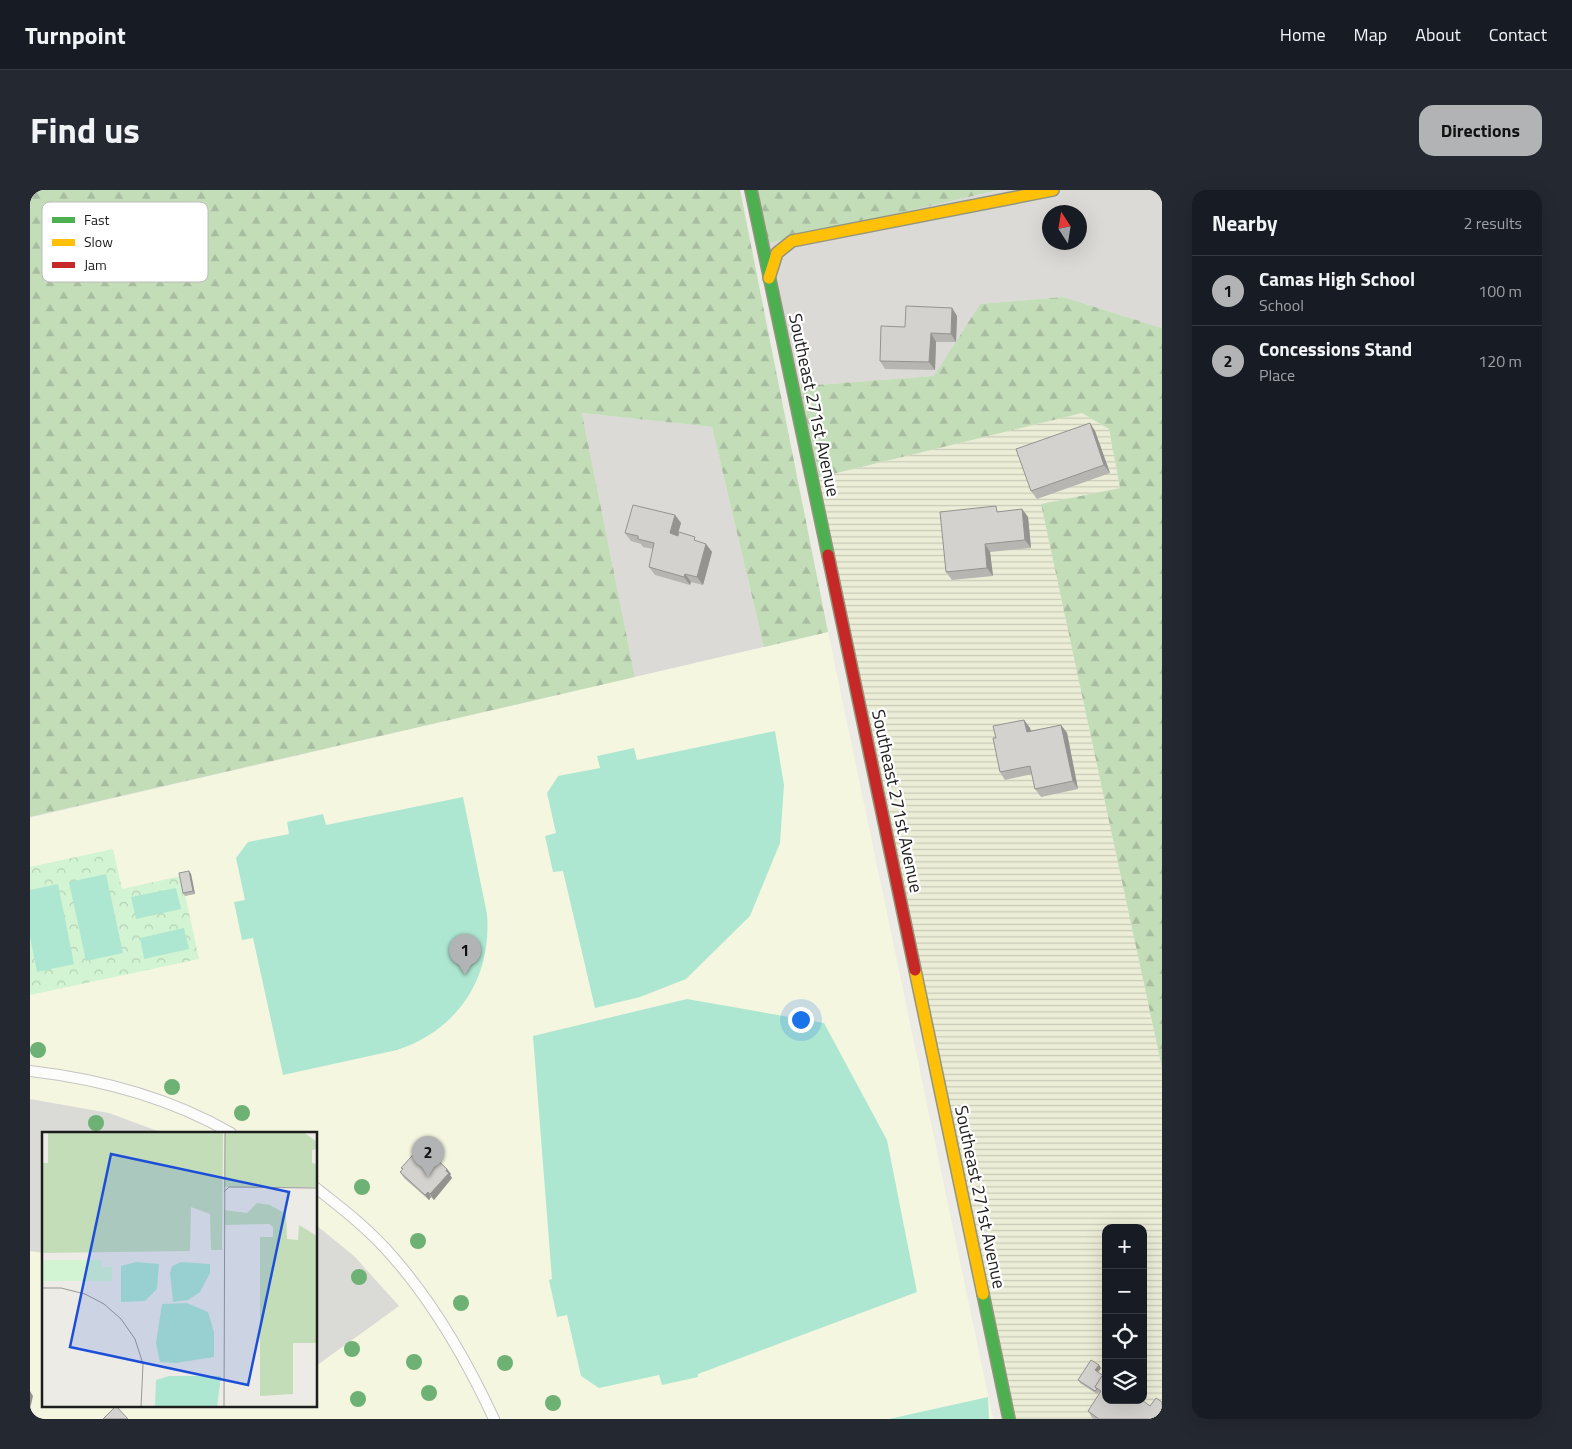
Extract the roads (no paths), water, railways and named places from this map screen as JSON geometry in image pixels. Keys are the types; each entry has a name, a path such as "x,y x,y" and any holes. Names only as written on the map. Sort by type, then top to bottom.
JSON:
{"street":[{"name":"Southeast 271st Avenue","path":"751,190 1009,1419"},
{"path":"769,278 777,253 792,240 1053,190"}],"lane":[{"path":"30,1071 90,1081 141,1094 180,1109 229,1132"},
{"path":"318,1190 368,1232 413,1281 461,1352 494,1419"}],"place":[{"name":"Camas High School","path":"465,975"},
{"name":"Concessions Stand","path":"428,1177"}]}
